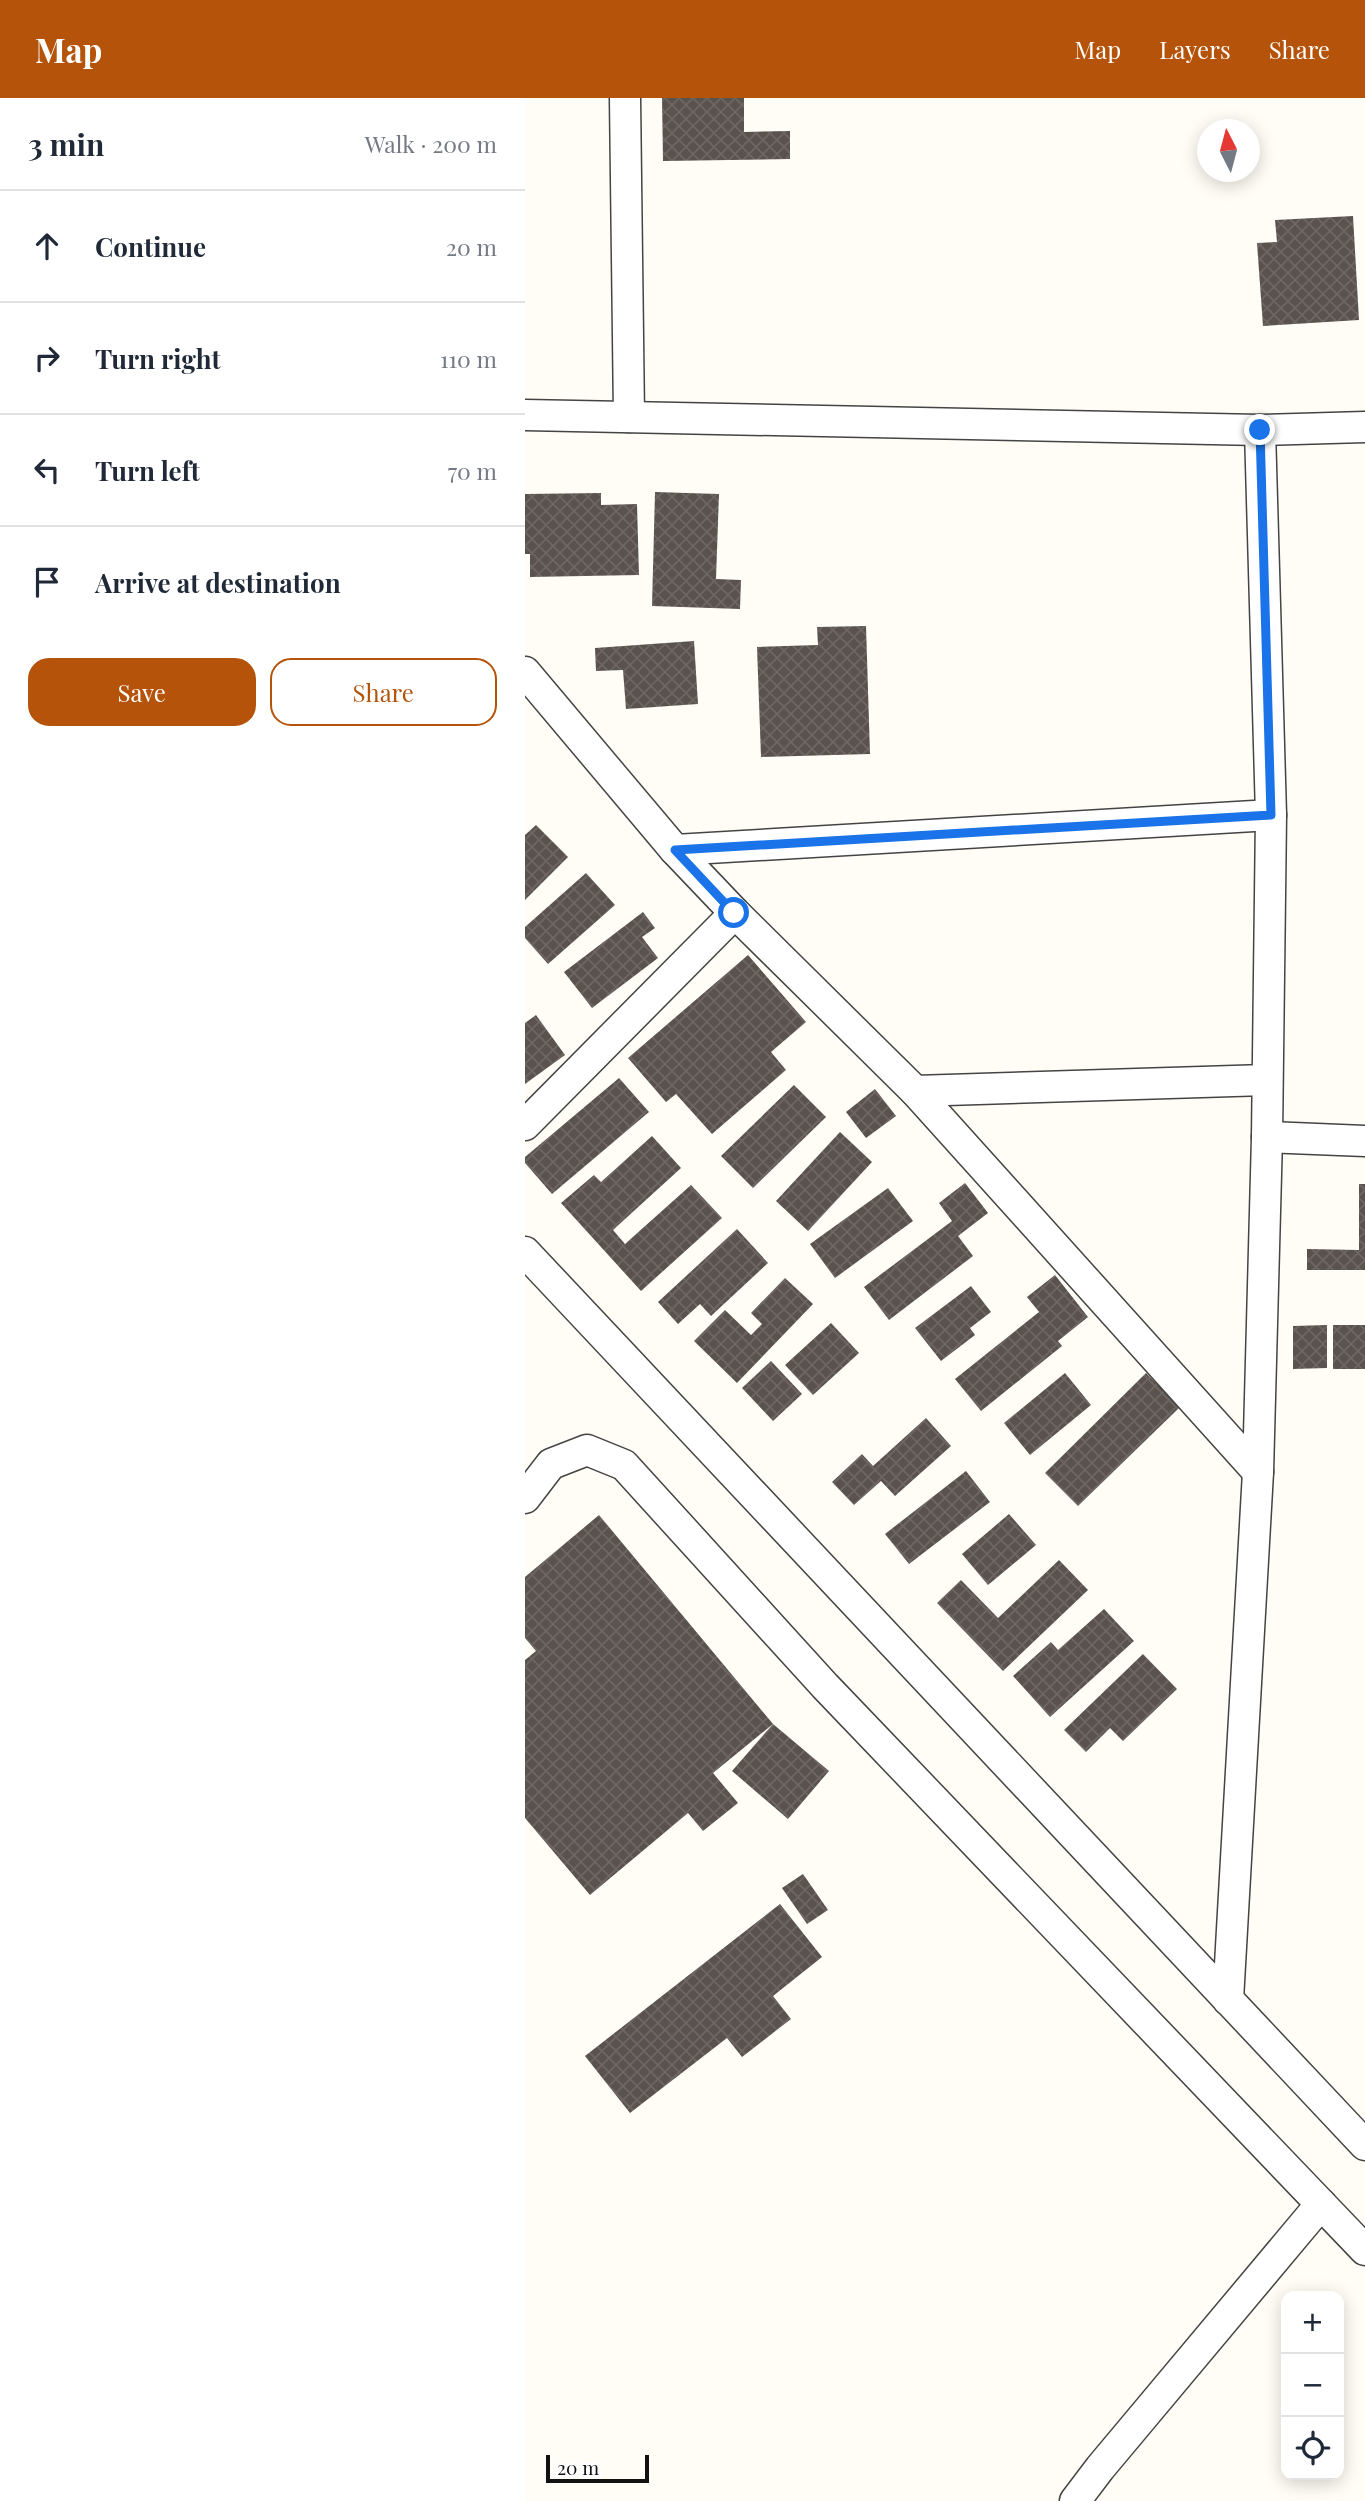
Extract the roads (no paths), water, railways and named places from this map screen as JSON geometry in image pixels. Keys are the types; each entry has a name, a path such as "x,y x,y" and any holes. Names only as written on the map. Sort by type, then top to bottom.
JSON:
{"street":[{"path":"625,98 629,417"},
{"path":"525,415 1260,430 1365,428"},
{"path":"1228,2000 1258,1472 1267,1137 1271,815 1260,430"},
{"path":"525,672 675,850 734,913 915,1091 1258,1472"},
{"path":"675,850 1271,815"},
{"path":"525,1125 734,913"},
{"path":"915,1091 1266,1080"},
{"path":"1267,1137 1365,1141"},
{"path":"530,1266 1365,2146"},
{"path":"525,1497 551,1464 587,1450 624,1465 825,1686 1365,2250"},
{"path":"1075,2501 1321,2204"}]}
